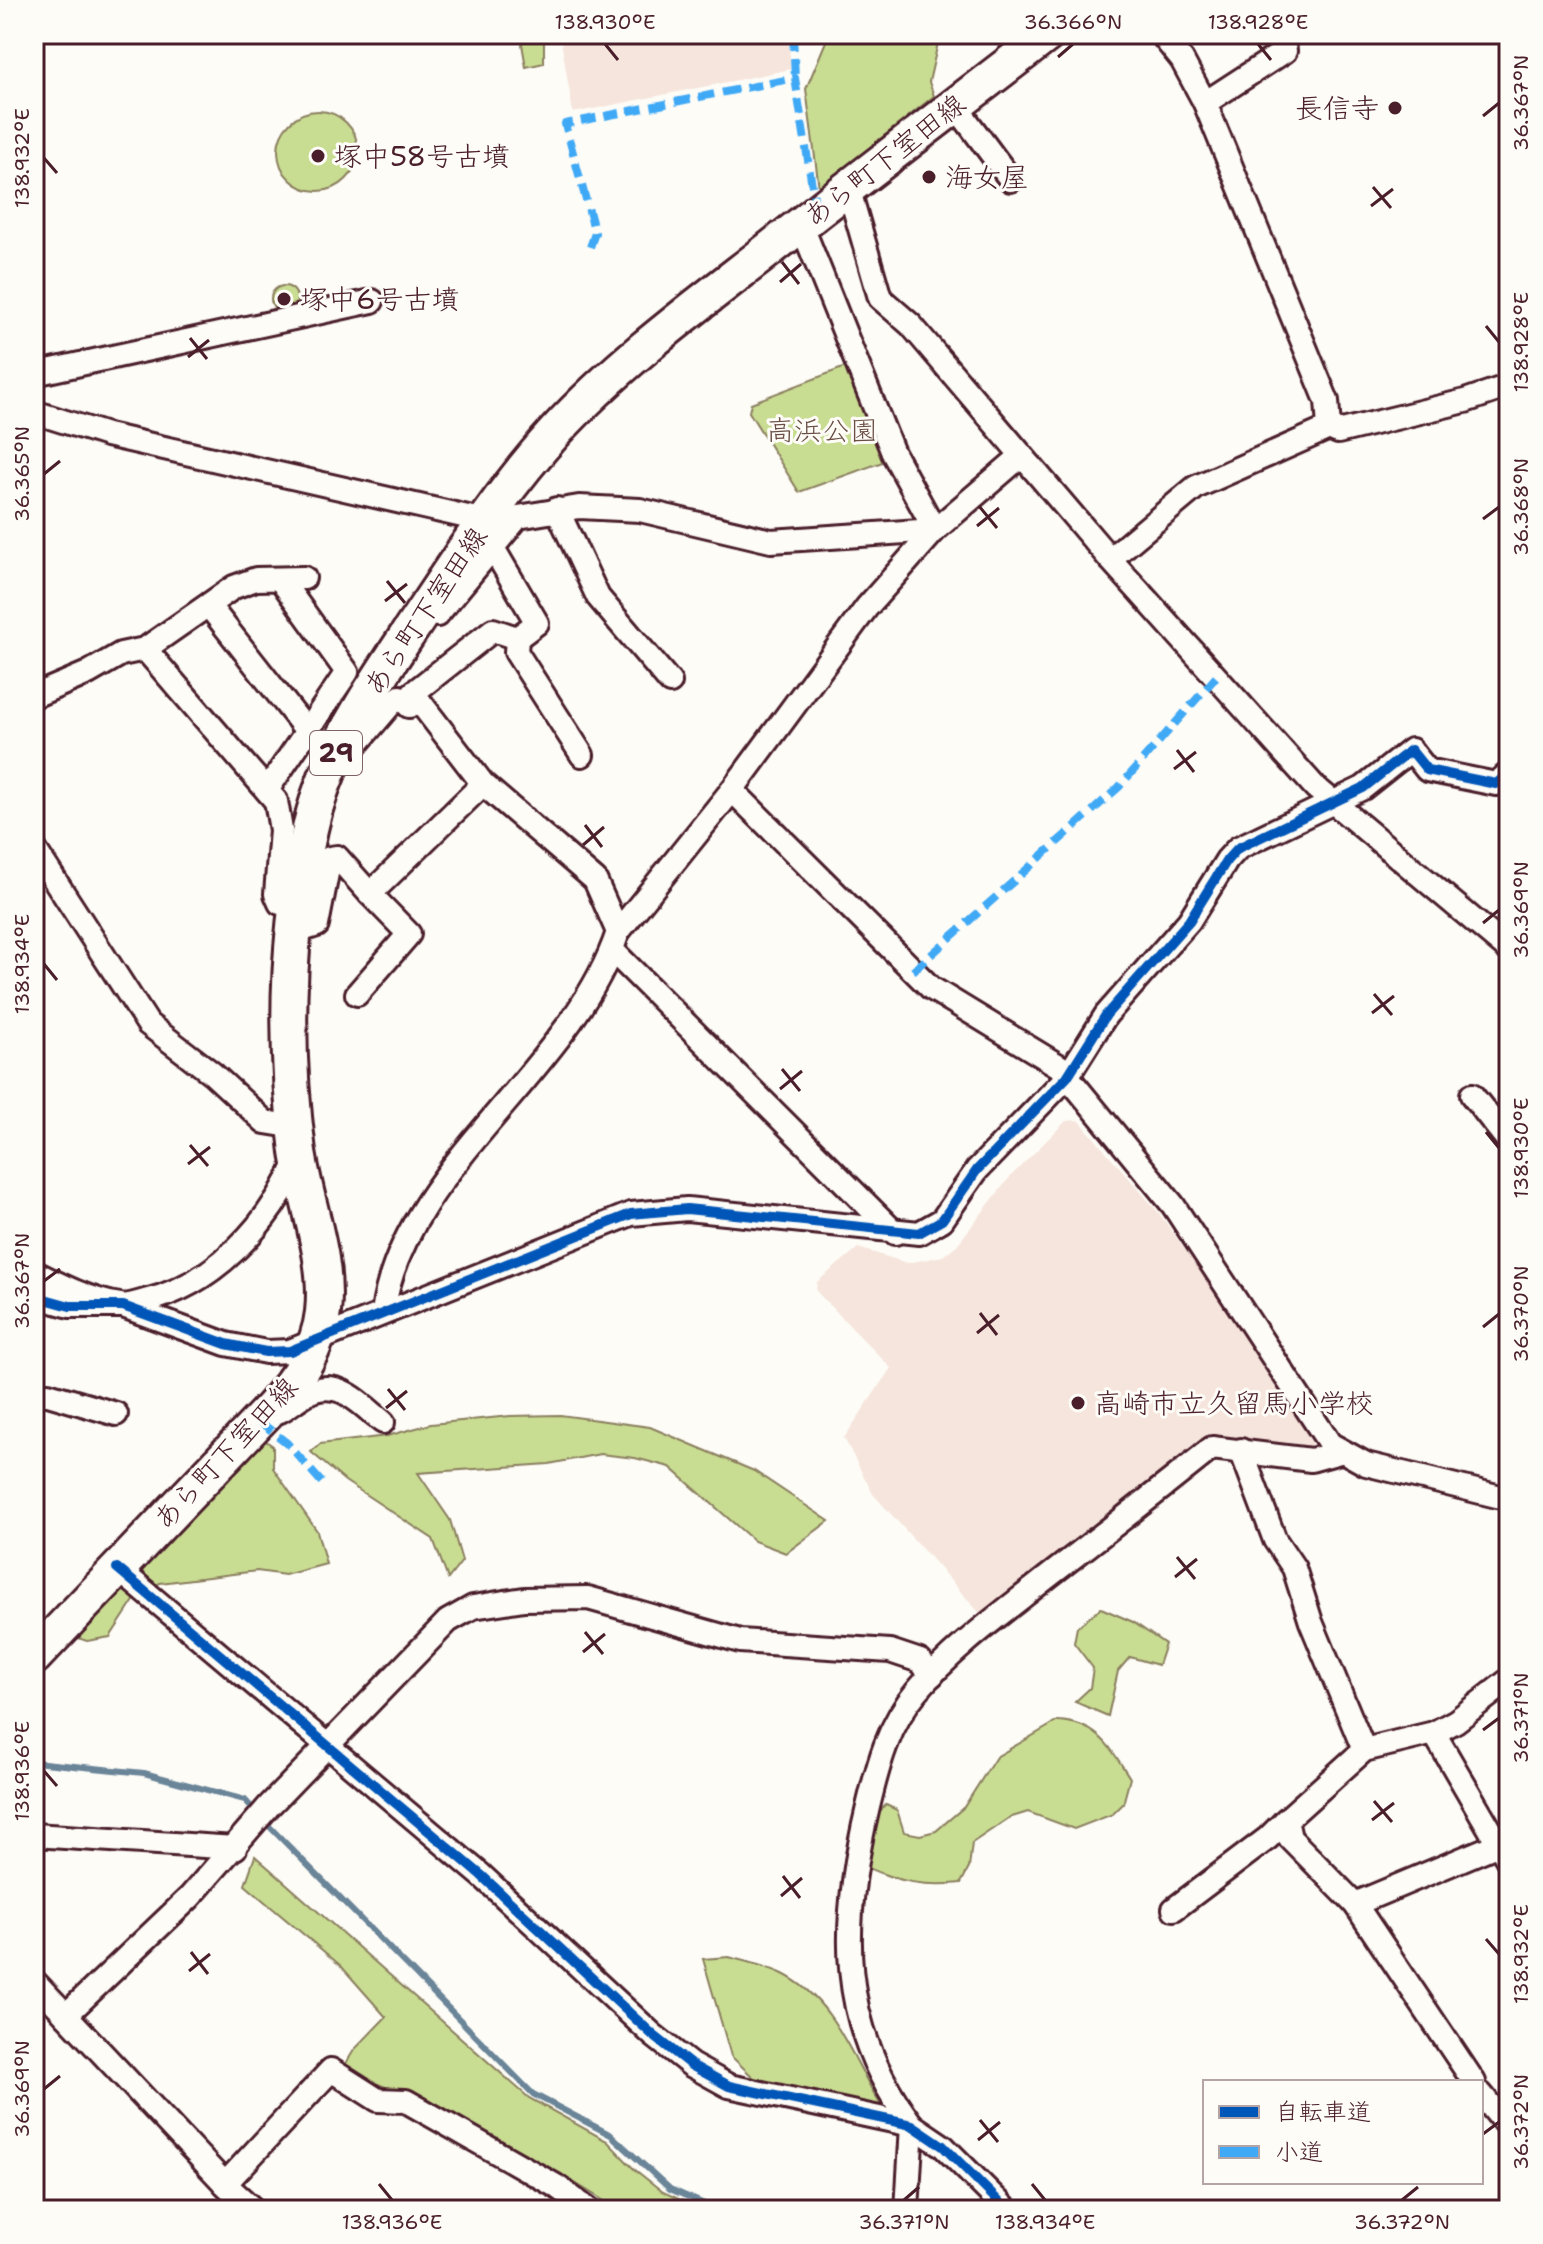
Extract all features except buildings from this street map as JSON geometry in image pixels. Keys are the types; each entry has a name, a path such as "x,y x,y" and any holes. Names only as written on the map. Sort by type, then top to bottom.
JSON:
{"main road":[{"name":"あら町下室田線","path":"34,1657 271,1408 296,1378 316,1341 323,1316 321,1267 297,1142 288,1000 295,919 310,826 337,751 417,621 489,534 531,459 606,381 638,352 848,187 1048,34"}],"street":[{"path":"1161,34 1182,60 1205,103 1327,401 1329,428"},
{"path":"1205,103 1285,51 1279,34"},
{"path":"955,105 1011,180"},
{"path":"848,187 880,298 911,325 1110,559 1330,802 1509,950"},
{"path":"801,224 893,453 935,530"},
{"path":"34,374 372,301"},
{"path":"1110,559 1196,487 1329,428 1338,432 1465,401 1509,386"},
{"path":"34,412 107,435 489,534 518,517 557,509 640,510 771,541 935,530"},
{"path":"383,1313 386,1287 410,1235 447,1174 539,1066 615,941 732,790 867,607 935,530 1021,456"},
{"path":"557,509 598,597 670,682"},
{"path":"489,534 537,623 517,638 516,652 582,755"},
{"path":"34,696 88,673 121,654 145,649 234,587 256,579 304,578"},
{"path":"271,795 307,731 347,672 280,579"},
{"path":"209,606 307,731"},
{"path":"517,638 493,630 413,693 483,784 595,880 615,941 895,1233"},
{"path":"145,649 271,795 281,830 276,894 280,903 295,919 317,925 330,858 337,857 409,934 357,994"},
{"path":"271,795 319,738 337,751 351,752 400,697 409,706"},
{"path":"34,1272 226,1344 266,1352 290,1351 611,1220 648,1211 687,1209 895,1233 919,1233 942,1220 977,1170 1067,1077 1106,1015 1189,921 1227,860 1238,848 1363,788 1411,750 1427,770 1496,784 1509,773"},
{"path":"370,894 483,784"},
{"path":"732,790 931,988 1059,1066 1173,1205 1324,1436 1340,1452 1366,1464 1509,1499"},
{"path":"34,848 148,1024 213,1074 265,1122 297,1142 286,1186 264,1219 230,1253 193,1282 173,1292 123,1306 70,1306 34,1296"},
{"path":"1472,1095 1509,1142"},
{"path":"271,1408 281,1411 308,1393 332,1386 343,1390 383,1422"},
{"path":"34,1394 48,1394 116,1414"},
{"path":"1007,2210 943,2146 912,2125 896,2105 861,2026 847,1954 847,1927 857,1852 881,1753 902,1712 932,1675 992,1620 1212,1448 1311,1460 1340,1452"},
{"path":"1241,1450 1275,1540 1294,1568 1311,1622 1364,1750"},
{"path":"117,1568 481,1875 653,2035 691,2065 729,2086 912,2125"},
{"path":"66,2015 190,1897 269,1806 452,1618 473,1607 524,1599 588,1598 763,1644 890,1651 920,1661 932,1675"},
{"path":"1174,1909 1268,1838 1364,1750 1434,1733 1456,1721 1509,1680"},
{"path":"1355,1904 1503,1853 1434,1733"},
{"path":"1286,1820 1290,1838 1355,1904 1473,2080"},
{"path":"34,1835 235,1848"},
{"path":"34,1981 225,2184 254,2210"},
{"path":"225,2184 331,2070 378,2100 406,2101 556,2186 589,2210"},
{"path":"1483,2096 1509,2128"},
{"path":"907,2210 912,2125"}],"shaded area":[{"path":"560,34 788,34 791,69 573,113"},
{"name":"高崎市立久留馬小学校","path":"1079,1120 1159,1213 1255,1348 1312,1443 1308,1449 1212,1442 986,1620 873,1494 844,1438 891,1368 816,1291 817,1282 858,1248 907,1263 943,1256 957,1245 1010,1177 1066,1121"}],"green space":[{"path":"526,34 544,35 544,63 526,67 522,44"},
{"path":"829,34 940,34 929,82 934,96 819,188 806,89"},
{"name":"塚中58号古墳","path":"318,111 333,114 346,123 355,136 358,151 355,166 346,179 333,188 318,191 303,188 290,179 281,166 278,151 281,136 290,123 303,114"},
{"name":"塚中6号古墳","path":"284,286 293,290 297,299 293,308 284,312 275,308 271,299 275,290"},
{"name":"高浜公園","path":"853,364 891,459 799,492 749,412 751,403"},
{"path":"560,1415 650,1427 754,1471 829,1521 786,1553 754,1541 670,1467 635,1458 600,1454 549,1464 418,1473 450,1520 462,1561 448,1579 433,1539 345,1481 311,1452 320,1444 387,1436 431,1424 510,1416"},
{"path":"259,1436 273,1446 273,1468 317,1531 326,1564 285,1575 257,1571 160,1583 137,1596 110,1637 87,1641 75,1637"},
{"path":"1101,1608 1133,1622 1165,1644 1158,1665 1130,1657 1118,1671 1108,1716 1075,1702 1090,1688 1093,1668 1074,1643 1077,1627"},
{"path":"1058,1721 1083,1726 1102,1739 1130,1778 1123,1804 1113,1814 1074,1829 1028,1812 1009,1818 972,1843 969,1868 961,1883 912,1882 866,1867 876,1815 886,1805 897,1810 904,1832 920,1835 936,1831 964,1807 996,1757"},
{"path":"255,1856 529,2098 607,2141 634,2169 663,2192 703,2210 619,2210 565,2177 498,2146 409,2096 357,2076 345,2065 354,2050 386,2017 341,1966 245,1885"},
{"path":"729,1957 783,1974 816,1999 841,2033 882,2107 757,2081 731,2056 703,1959"}],"waterway":[{"path":"34,1762 144,1773 245,1800 256,1812"},
{"path":"264,1821 533,2094 611,2135 670,2189 718,2210"}],"marked path":[{"path":"793,34 795,78"},
{"path":"590,247 595,233 565,124 795,78 816,211"},
{"path":"913,971 1119,787 1216,677"},
{"path":"259,1421 287,1443 323,1484"}],"cycle path":[{"path":"34,1296 70,1306 123,1306 226,1344 266,1352 290,1351 631,1214 687,1209 919,1233 942,1220 977,1170 1067,1077 1106,1015 1189,921 1227,860 1238,848 1363,788 1411,750 1427,770 1496,784 1509,773"},
{"path":"117,1568 481,1875 653,2035 691,2065 729,2086 912,2125 943,2146 1007,2210"}],"place":[{"name":"長信寺","path":"1395,108"},
{"name":"塚中58号古墳","path":"318,156"},
{"name":"海女屋","path":"929,177"},
{"name":"塚中6号古墳","path":"284,299"},
{"name":"高崎市立久留馬小学校","path":"1078,1403"}]}
